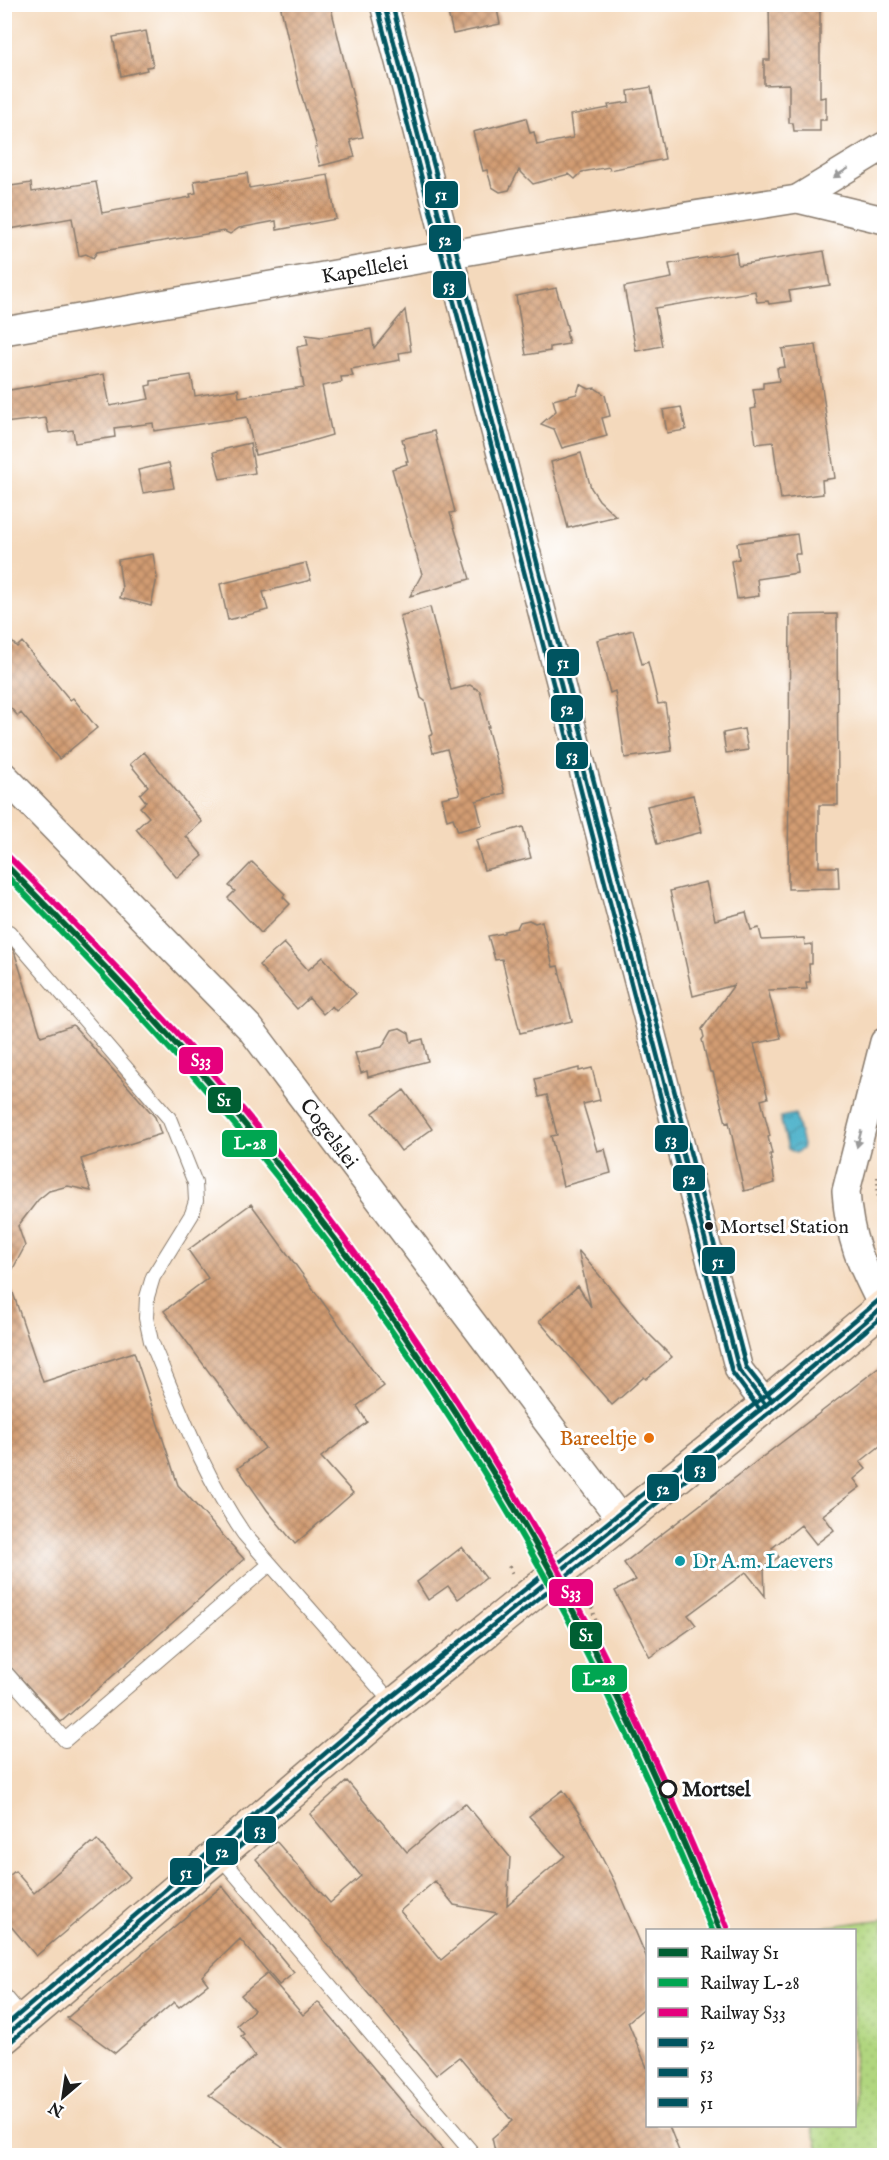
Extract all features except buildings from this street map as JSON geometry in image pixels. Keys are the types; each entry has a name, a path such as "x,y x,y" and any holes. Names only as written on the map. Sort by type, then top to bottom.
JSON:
{"street":[{"path":"384,4 739,1370 766,1405"},
{"name":"Kapellelei","path":"797,200 885,146"},
{"name":"Kapellelei","path":"4,331 449,255 797,200 885,220"},
{"name":"Cogelslei","path":"4,776 250,1028 622,1521"},
{"path":"15,2029 394,1705 766,1405 884,1306 855,1249 846,1191 885,1042"}],"lane":[{"path":"9,932 169,1118 195,1183 196,1201 192,1214 153,1277 147,1297 146,1318 151,1341 224,1505 244,1534 394,1705"},
{"path":"4,1671 65,1740 270,1564"},
{"path":"218,1854 475,2156"},
{"path":"4,1995 15,2029"}],"path":[{"path":"878,1175 879,1218 885,1238"},
{"path":"573,1561 585,1579 598,1630"}],"green space":[{"path":"884,1919 884,2155 821,2155 812,2127 856,2127 856,1929 808,1929"}],"water":[{"path":"795,1114 803,1145 802,1149 796,1153 788,1149 780,1117"}],"rail line":[{"name":"S33","path":"9,857 118,969 223,1086 322,1209 458,1403 541,1538 579,1607 657,1765 727,1927"},
{"name":"S1","path":"4,863 86,947 217,1091 316,1214 408,1342 535,1542 594,1650 651,1768 720,1929"},
{"name":"L-28","path":"4,873 109,982 210,1095 309,1218 402,1346 488,1479 587,1653 643,1771 712,1929"}],"transit line":[{"name":"52","path":"384,4 739,1370 766,1405"},
{"name":"51","path":"392,4 746,1367 772,1400"},
{"name":"53","path":"377,6 732,1372 760,1410"},
{"name":"51","path":"4,2027 389,1699 761,1399 879,1300"},
{"name":"52","path":"4,2037 394,1705 766,1405 884,1306"},
{"name":"53","path":"9,2043 399,1711 771,1411 884,1315"}],"place":[{"name":"Mortsel Station","path":"709,1226"},
{"name":"Bareeltje","path":"649,1438"},
{"name":"Dr A.m. Laevers","path":"680,1561"},
{"name":"Mortsel","path":"668,1789"}]}
